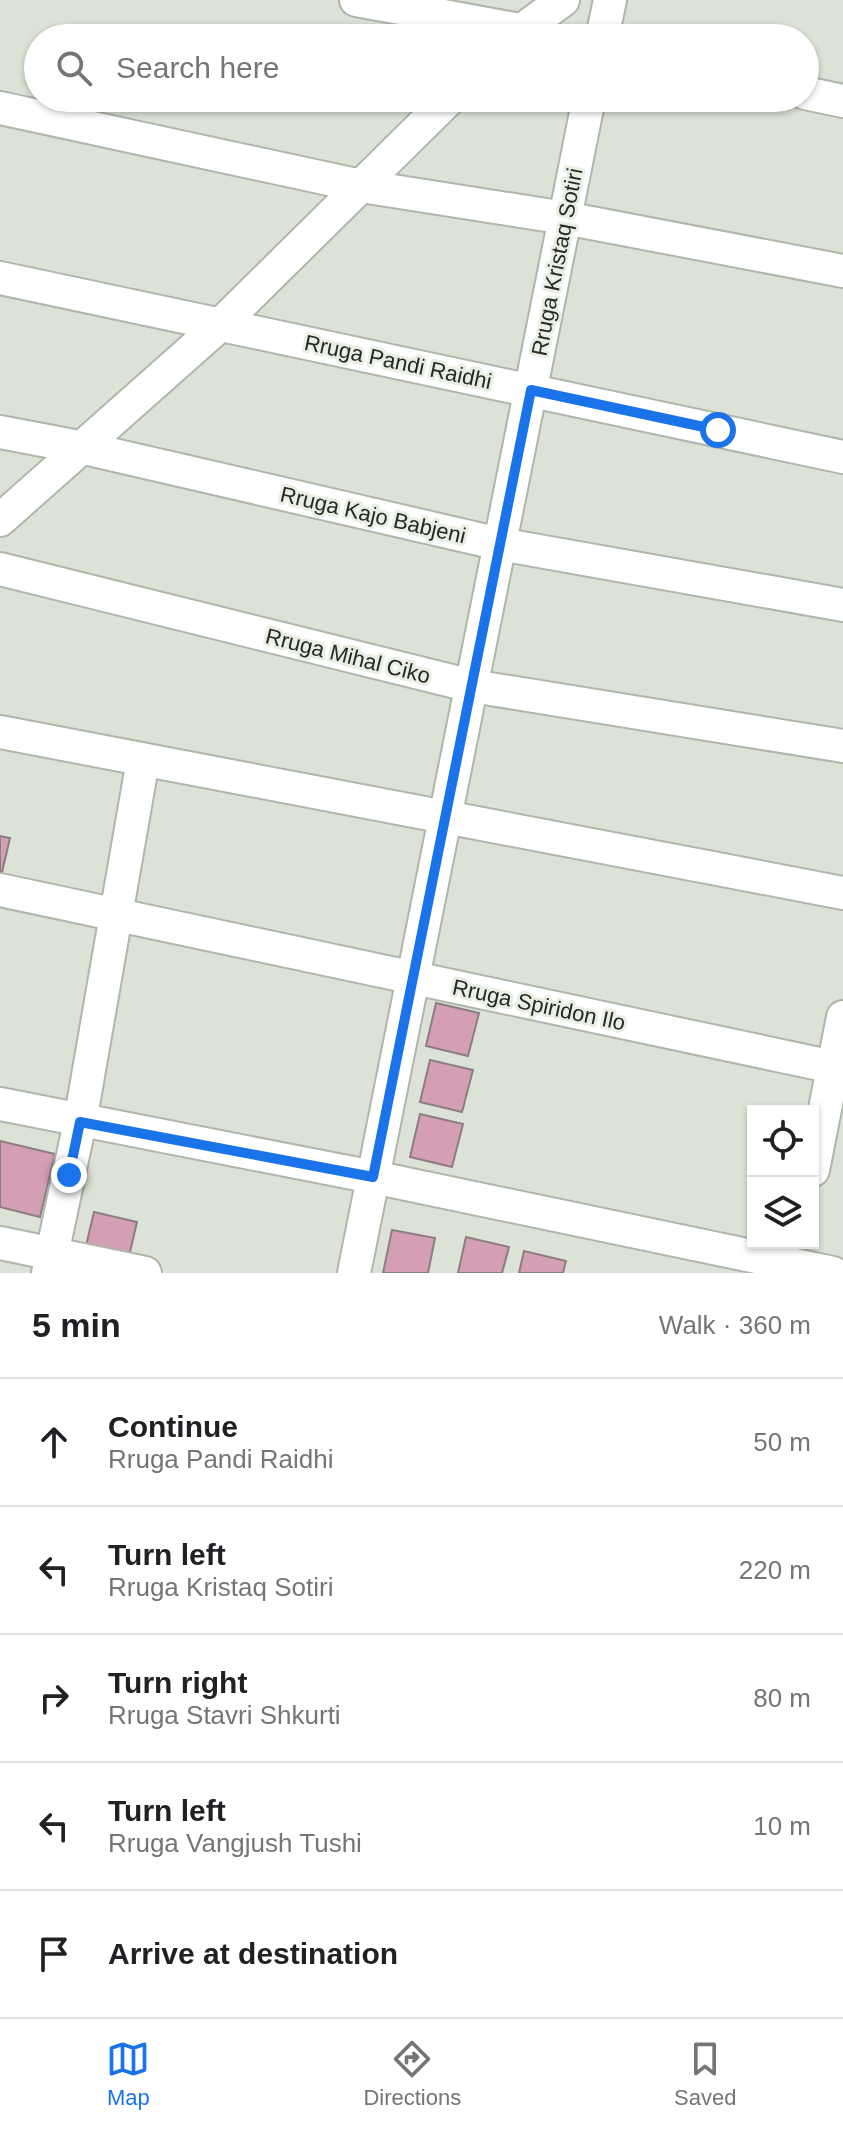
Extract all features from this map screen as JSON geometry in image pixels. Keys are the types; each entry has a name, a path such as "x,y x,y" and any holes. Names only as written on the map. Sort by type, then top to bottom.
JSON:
{"street":[{"path":"356,0 469,24"},
{"path":"530,24 563,0"},
{"path":"605,24 610,0"},
{"path":"819,96 843,101"},
{"path":"0,108 361,186 565,218 843,271"},
{"path":"0,520 220,325 436,112"},
{"name":"Rruga Kristaq Sotiri","path":"354,1273 586,112"},
{"name":"Rruga Pandi Raidhi","path":"0,278 843,457"},
{"name":"Rruga Kajo Babjeni","path":"0,432 84,448 500,544 843,605"},
{"name":"Rruga Mihal Ciko","path":"0,569 472,686 843,746"},
{"path":"0,732 843,893"},
{"path":"50,1264 80,1122 143,760"},
{"name":"Rruga Spiridon Ilo","path":"0,890 838,1068"},
{"path":"819,1146 838,1068 843,1017"},
{"path":"0,1104 795,1260 833,1273"},
{"path":"0,1243 50,1264 145,1273"}],"building":[{"path":"0,836 10,838 0,881"},
{"path":"436,1003 479,1013 468,1056 426,1046"},
{"path":"430,1060 473,1070 462,1112 420,1102"},
{"path":"420,1114 463,1124 452,1167 410,1157"},
{"path":"0,1141 55,1154 40,1217 0,1207"},
{"path":"94,1212 137,1222 127,1265 84,1254"},
{"path":"392,1230 435,1238 428,1273 383,1273"},
{"path":"466,1237 509,1247 502,1273 458,1273"},
{"path":"524,1251 566,1261 563,1273 519,1273"}],"route":[{"path":"69,1175 80,1122 373,1177 531,390 718,430"}]}
